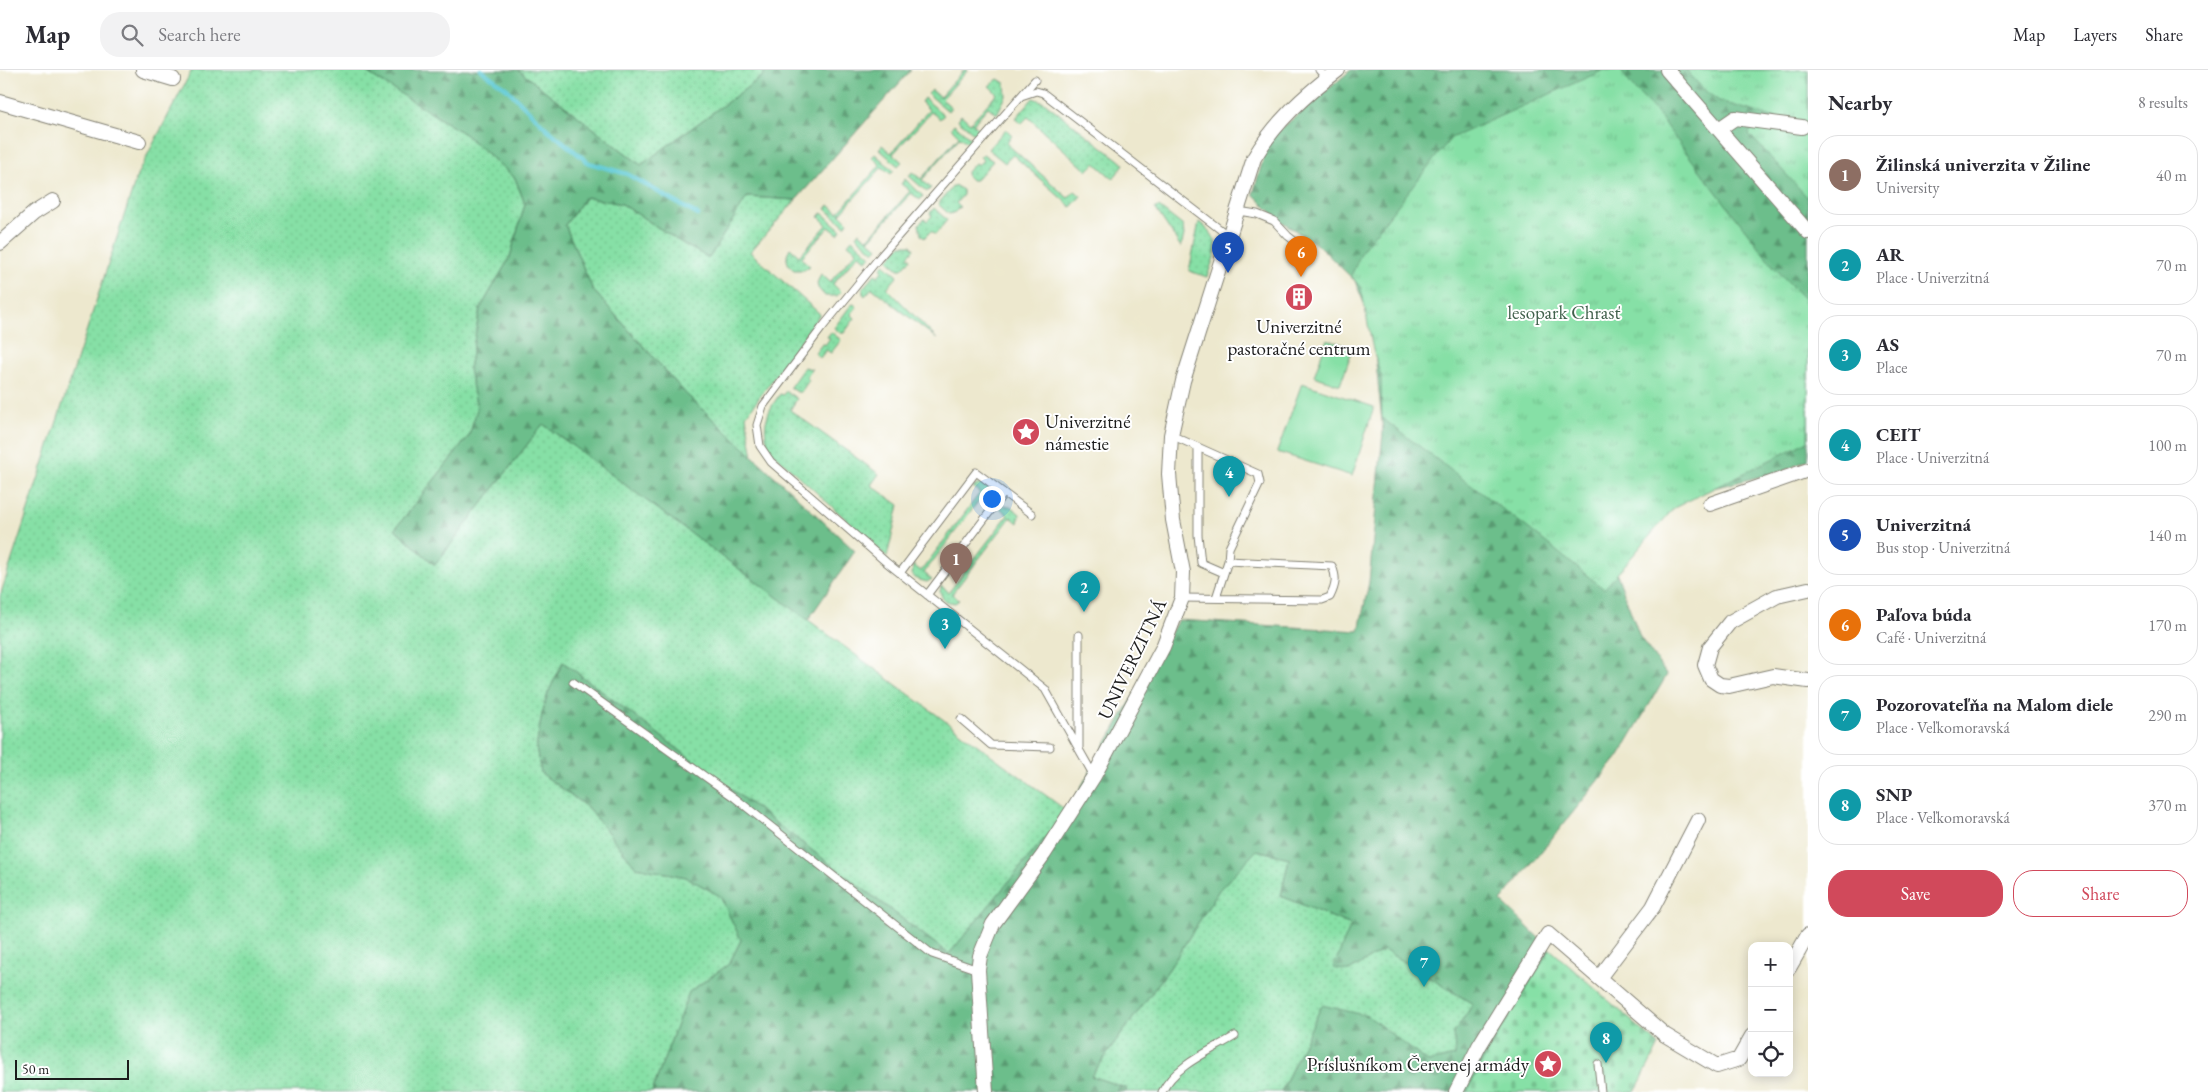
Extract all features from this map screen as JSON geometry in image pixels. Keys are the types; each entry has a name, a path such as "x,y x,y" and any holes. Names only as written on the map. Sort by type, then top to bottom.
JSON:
{"street":[{"path":"142,70 173,79"},
{"path":"1667,70 1808,232"},
{"name":"UNIVERZITNÁ","path":"986,1092 978,970 980,956 993,924 1044,854 1094,776 1163,647 1182,598 1183,572 1173,520 1169,474 1171,435 1183,381 1254,158 1265,139 1301,99 1328,73"},
{"path":"0,102 139,142"},
{"path":"1719,128 1735,118 1802,127"},
{"path":"0,243 34,213 53,201"},
{"path":"1710,504 1808,470"},
{"path":"1808,589 1776,596 1730,622 1710,647 1705,666 1711,679 1720,685 1730,686 1756,678 1773,676 1808,681"},
{"path":"1599,978 1653,907 1698,820"},
{"path":"1456,1092 1479,1046 1548,934 1665,1035 1718,1066 1739,1059 1748,1043"},
{"path":"1793,961 1808,935"}],"lane":[{"path":"1035,80 1004,118 930,198 833,313 764,406 757,425 760,446 771,462 900,573 1045,689 1094,776"},
{"path":"1021,96 1036,91 1043,93 1230,236"},
{"path":"1238,211 1257,214 1274,221 1288,236 1305,249"},
{"path":"1171,435 1258,474 1260,483 1229,548 1228,561 1216,598"},
{"path":"1198,448 1198,535 1201,563 1224,573"},
{"path":"900,573 976,472 1032,514"},
{"path":"928,595 1004,493"},
{"path":"1182,598 1322,600 1330,598 1335,588 1336,577 1332,566 1228,561"},
{"path":"1079,749 1080,635"},
{"path":"574,682 735,798 932,954 978,970"},
{"path":"961,719 991,745 1050,747"},
{"path":"1162,1092 1167,1081 1176,1073 1235,1036"},
{"path":"1598,1064 1601,1092"}],"green space":[{"path":"192,70 363,70 466,135 515,178 525,204 510,257 480,309 469,369 478,409 469,436 395,529 435,565 543,424 1067,811 949,954 563,662 548,693 542,714 536,748 541,773 588,808 636,867 686,877 720,896 741,940 729,964 689,992 652,1092 0,1092 0,596 138,173"},
{"path":"363,70 518,70 641,165 763,76 766,70 911,70 796,200 747,197 709,258 685,245 622,204 586,197 565,225 593,290 686,394 855,551 808,620 543,424 435,565 395,529 469,436 477,409 469,369 480,309 510,257 525,204 515,178 466,135"},
{"path":"518,70 766,70 763,76 641,165"},
{"path":"964,70 968,70 942,99 951,107 948,111 928,94 932,90 940,97"},
{"path":"1351,70 1808,70 1808,460 1783,471 1701,491 1652,520 1617,574 1640,637 1667,675 1618,757 1501,901 1550,949 1483,1060 1467,1092 1281,1092 1322,1005 1368,1016 1428,1062 1455,1056 1454,1033 1473,1004 1384,950 1349,971 1333,968 1351,925 1281,896 1289,858 1257,850 1219,890 1169,969 1091,1076 1126,1088 1126,1092 652,1092 689,992 729,964 741,940 720,896 686,877 636,867 588,808 541,773 536,748 542,714 548,693 563,662 949,954 1067,811 1178,620 1359,631 1369,582 1383,432 1372,323 1355,281 1319,246 1278,219 1253,194 1269,139"},
{"name":"lesopark Chrasť","path":"1604,70 1620,70 1622,72 1636,91 1659,115 1773,266 1808,303 1808,441 1674,508 1604,589 1529,529 1382,418 1381,376 1373,350 1361,288 1351,276 1363,249 1451,138"},
{"path":"1686,70 1808,70 1808,198 1749,134 1751,129 1774,126 1776,118 1719,101 1704,90"},
{"path":"998,79 1005,83 1006,96 997,114 988,107 973,124 981,132 977,136 958,120 961,115 970,123 997,94 989,86"},
{"path":"924,98 944,115 940,119 931,112 893,154 902,162 898,166 879,149 882,145 891,153 929,110 921,102"},
{"path":"1033,98 1044,102 1124,164 1113,179 1095,163 1087,171 1028,117 1021,124 1016,118"},
{"path":"954,124 973,140 969,144 960,137 922,180 931,188 927,192 909,176 912,172 921,179 959,136 951,128"},
{"path":"1006,129 1012,135 1006,143 1068,198 1075,191 1081,196 1071,207 1013,155 1005,163 988,149"},
{"path":"875,154 894,171 891,174 882,167 840,214 848,222 845,226 826,209 829,205 838,213 880,165 872,157"},
{"path":"983,154 993,161 976,180 971,180 966,175 967,172 975,163 978,165 983,160 980,157"},
{"path":"905,179 923,196 920,200 911,193 869,240 878,248 874,252 856,236 859,232 868,239 910,191 901,184"},
{"path":"954,185 963,190 963,195 956,203 960,207 954,213 949,214 938,204"},
{"path":"586,197 622,204 685,245 709,258 747,197 796,200 750,252 820,314 746,416 753,457 686,394 593,290 565,225"},
{"path":"1159,207 1183,226 1184,235 1181,247 1155,208"},
{"path":"934,208 947,220 935,235 931,231 924,238 921,235 919,224 924,219 927,221 932,216 930,213"},
{"path":"822,213 841,230 838,234 829,227 801,258 810,266 804,270 794,270 789,265 787,254 790,248 799,256 827,225 819,217"},
{"path":"1199,222 1212,235 1216,247 1207,277 1189,271"},
{"path":"852,239 871,256 867,261 859,254 833,284 841,292 837,296 825,296 818,288 817,283 821,274 830,282 857,251 848,244"},
{"path":"901,245 911,245 914,249 908,256 911,259 902,269 898,269 888,260"},
{"path":"884,264 898,276 887,288 937,339 872,288 865,296 863,294 863,288 875,274 878,276 883,270 881,267"},
{"path":"854,304 857,307 851,314 855,318 844,333 840,333 834,328 851,305"},
{"path":"831,332 841,340 831,353 826,350 820,358 815,353 823,343 825,345 830,338 827,337"},
{"path":"1327,339 1353,348 1340,385 1314,376"},
{"path":"804,367 812,369 806,377 809,380 801,392 797,392 790,387"},
{"path":"1302,383 1374,407 1352,476 1277,452"},
{"path":"786,391 797,399 790,410 879,474 871,485 899,505 887,557 771,451 766,435 766,421 775,401 780,394 783,395"},
{"path":"980,484 990,490 991,501 983,495 924,573 932,579 927,582 916,579 912,574 913,565 921,571 980,493 973,487"},
{"path":"1010,506 1020,514 1018,523 1011,517 952,594 959,600 955,603 944,601 940,592 941,586 949,592 1008,515 1000,508"},
{"path":"1256,850 1289,858 1281,896 1351,925 1334,967 1349,971 1384,950 1473,1004 1454,1033 1455,1056 1428,1062 1409,1048 1322,1005 1281,1092 1126,1092 1126,1088 1091,1076 1169,969 1219,890"},
{"path":"1550,949 1659,1045 1635,1092 1467,1092 1483,1060"}],"waterway":[{"path":"481,70 506,88 547,129 589,163 627,174 698,215"}],"place":[{"name":"Univerzitná","path":"1228,273"},
{"name":"Paľova búda","path":"1301,277"},
{"name":"Univerzitné pastoračné centrum","path":"1299,297"},
{"name":"Univerzitné námestie","path":"1026,432"},
{"name":"CEIT","path":"1229,497"},
{"name":"Žilinská univerzita v Žiline","path":"956,584"},
{"name":"AR","path":"1084,612"},
{"name":"AS","path":"945,649"},
{"name":"Pozorovateľňa na Malom diele","path":"1424,987"},
{"name":"SNP","path":"1606,1063"},
{"name":"Príslušníkom Červenej armády","path":"1548,1064"}]}
